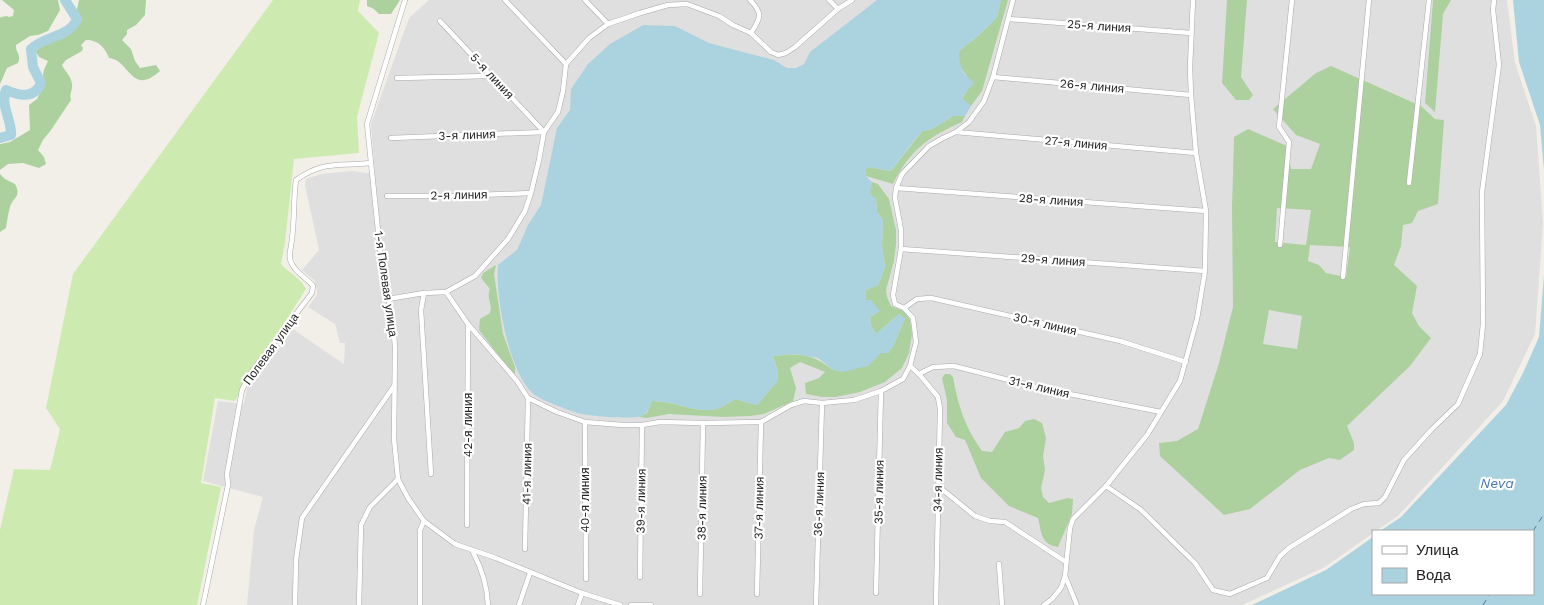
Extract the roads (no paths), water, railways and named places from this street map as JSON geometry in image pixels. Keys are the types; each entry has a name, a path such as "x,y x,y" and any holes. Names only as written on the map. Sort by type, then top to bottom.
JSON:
{"street":[{"name":"1-я Полевая улица","path":"398,479 394,439 395,346 381,259 367,124 405,0"},
{"path":"505,0 566,64"},
{"path":"585,0 608,24"},
{"path":"665,0 668,5"},
{"path":"750,0 757,7 759,13 759,21 751,33"},
{"path":"829,0 838,9"},
{"path":"388,299 424,293 446,292 475,276 508,239 525,211 539,160 544,132 558,112 566,64 588,38 608,24 668,5 686,4 719,16 751,33 771,52 778,55 795,48 838,9 852,0"},
{"path":"446,292 468,324 518,382 528,398 584,422 642,425 660,422 761,422 791,405 804,401 854,400 881,391 903,379 910,366 916,342 913,318 904,308 895,304 893,295 901,249 901,230 895,198 896,188 902,174 929,146 956,132 969,122 984,101 993,77 1013,0"},
{"path":"1078,605 1066,576 1070,528 1073,519 1106,486 1147,435 1180,381 1197,319 1205,271 1206,211 1196,153 1191,95 1193,0"},
{"path":"1280,244 1289,142 1279,126 1292,0"},
{"path":"1343,278 1369,0"},
{"path":"1409,183 1428,0"},
{"path":"1106,486 1140,509 1195,563 1214,590 1230,594 1267,578 1280,556 1289,548 1351,509 1364,504 1379,503 1385,497 1404,460 1458,404 1480,354 1482,324 1482,192 1499,65 1493,10 1494,0"},
{"name":"25-я линия","path":"1008,19 1191,33"},
{"name":"5-я линия","path":"440,20 544,132"},
{"path":"397,78 492,76"},
{"name":"26-я линия","path":"993,77 1191,95"},
{"name":"3-я линия","path":"390,138 544,132"},
{"name":"27-я линия","path":"956,132 1196,153"},
{"name":"Полевая улица","path":"203,605 228,485 227,474 242,390 250,374 312,293 313,286 296,271 290,262 296,180 316,168 370,163"},
{"name":"28-я линия","path":"896,188 1206,211"},
{"name":"2-я линия","path":"387,196 531,193"},
{"name":"29-я линия","path":"901,249 1205,271"},
{"path":"424,293 421,310 431,474"},
{"name":"30-я линия","path":"904,308 917,299 931,298 1120,341 1186,362"},
{"name":"42-я линия","path":"467,526 468,324"},
{"name":"34-я линия","path":"910,366 938,396 939,403 936,605"},
{"name":"31-я линия","path":"919,374 933,367 954,366 1044,389 1161,412"},
{"path":"295,605 296,560 302,518 394,384"},
{"name":"35-я линия","path":"876,593 881,391"},
{"name":"41-я линия","path":"525,549 528,398"},
{"name":"36-я линия","path":"816,605 822,402"},
{"name":"40-я линия","path":"584,422 586,579"},
{"name":"37-я линия","path":"757,594 761,422"},
{"name":"38-я линия","path":"700,594 704,423"},
{"name":"39-я линия","path":"640,577 642,425"},
{"path":"359,605 361,525 370,507 398,479 424,521 455,544 473,552 496,558 582,593 620,605"},
{"path":"938,486 974,516 990,521 1005,522 1066,562"},
{"path":"420,605 420,530 424,521"},
{"path":"473,552 482,568 486,582 488,605"},
{"path":"999,564 1002,605"},
{"path":"518,605 530,573"},
{"path":"1044,605 1061,588 1066,576"},
{"path":"578,605 582,593"},
{"path":"631,605 650,605"}],"water":[{"path":"877,0 1001,0 997,17 959,51 962,69 966,76 974,82 962,98 971,106 965,116 953,116 932,129 922,131 891,171 869,167 865,170 866,176 872,182 870,194 876,199 877,212 883,220 882,246 885,267 878,285 866,290 865,300 871,300 880,311 870,317 871,326 876,334 899,314 905,319 888,353 881,353 868,366 842,372 833,370 818,358 795,354 773,356 778,372 777,381 757,405 735,399 717,409 701,410 652,401 644,415 633,418 577,413 535,395 526,385 511,354 499,296 498,265 517,250 528,225 541,205 557,128 570,110 571,89 588,64 610,44 643,25 675,26 709,43 774,60 787,68 796,68 804,64 810,52"},
{"path":"1513,0 1544,0 1544,170 1540,125 1519,62"},
{"name":"Neva","path":"1544,275 1544,605 1252,605 1326,570 1372,538 1372,595 1534,595 1534,530 1382,530 1401,517 1506,405 1539,337"}],"waterway":[{"path":"0,138 11,135 4,102 6,90 26,95 35,92 41,83 33,67 31,49 43,41 63,33 74,25 77,19 65,0"}]}
